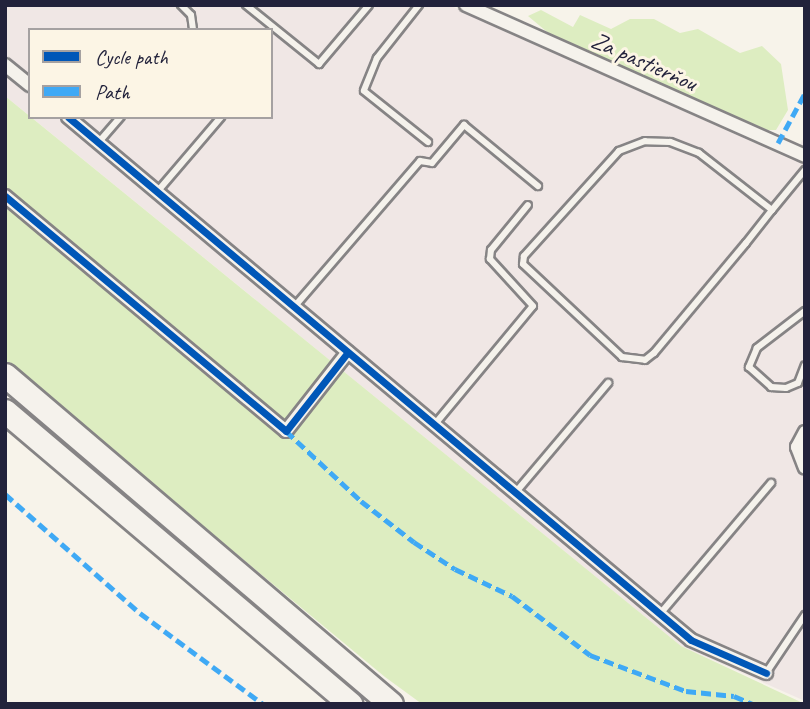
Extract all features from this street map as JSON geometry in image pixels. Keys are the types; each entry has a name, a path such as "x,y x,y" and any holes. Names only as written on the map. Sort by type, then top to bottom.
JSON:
{"highway":[{"path":"5,375 391,704"},
{"path":"5,411 350,704"}],"street":[{"name":"Za pastierňou","path":"466,5 805,156"},
{"path":"5,65 28,83"},
{"path":"70,119 691,640 766,673"},
{"path":"5,196 286,431 348,352"},
{"path":"805,432 797,447 805,468"}],"lane":[{"path":"181,5 191,15 193,28"},
{"path":"246,5 319,64 369,5"},
{"path":"419,5 377,58 364,91 428,142"},
{"path":"99,143 119,119"},
{"path":"158,192 219,119"},
{"path":"294,307 420,161 432,163 464,125 538,186"},
{"path":"772,211 699,153 670,142 645,141 619,150 524,256 523,264 622,357 645,360 772,211 805,170"},
{"path":"435,424 533,306 490,259 491,250 528,205"},
{"path":"805,311 757,348 749,367 771,387 786,388 798,383 805,365"},
{"path":"516,492 608,383"},
{"path":"660,614 771,483"},
{"path":"766,673 805,615"}],"shaded area":[{"path":"5,5 449,5 792,160 805,135 805,701 681,646 33,119 273,119 273,28 28,28 28,114 5,96"}],"green space":[{"path":"541,10 573,27 580,15 611,29 630,19 654,19 680,33 698,29 740,53 762,46 781,64 788,110 776,130 767,130 552,36 528,16"},
{"path":"5,96 28,115 28,119 33,119 681,646 805,704 422,704 385,677 5,362"}],"marked path":[{"path":"778,143 805,93"},
{"path":"286,431 361,501 414,542 455,569 512,596 590,655 686,691 734,696 753,704"},
{"path":"5,494 140,613 263,704"}],"cycle path":[{"path":"70,119 691,640 766,673"},
{"path":"5,196 286,431 348,352"}]}
